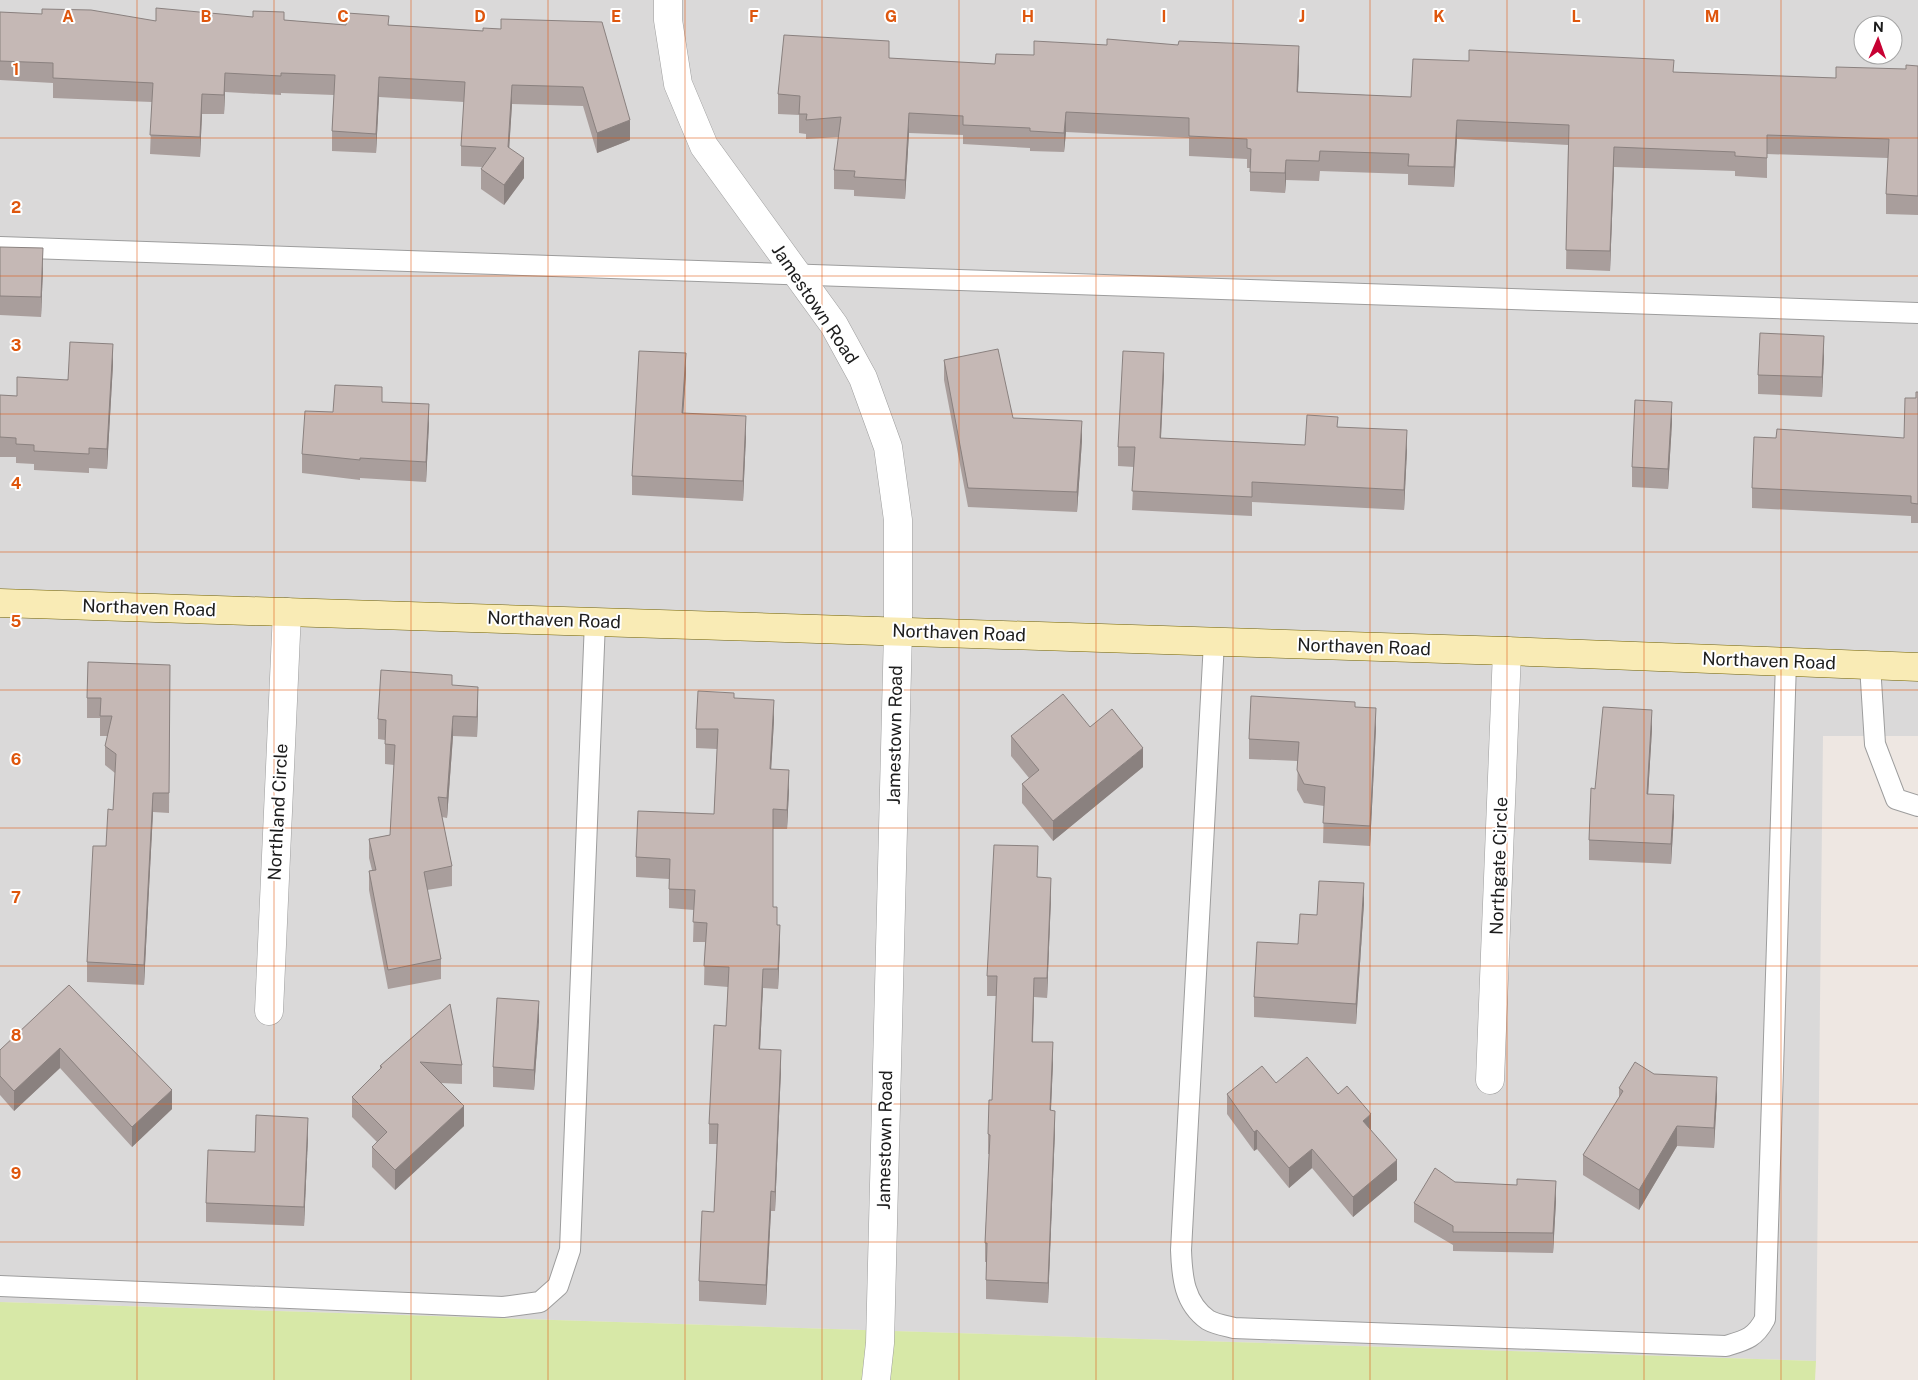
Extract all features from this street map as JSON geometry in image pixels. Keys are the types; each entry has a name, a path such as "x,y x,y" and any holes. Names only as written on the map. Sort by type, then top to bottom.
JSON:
{"street":[{"name":"Jamestown Road","path":"668,0 668,20 678,84 704,146 834,325 863,378 888,447 898,520 898,631 880,1343 876,1380"},
{"name":"Northaven Road","path":"0,603 898,631 1918,667"},
{"name":"Northland Circle","path":"269,1012 287,612"},
{"name":"Northgate Circle","path":"1490,1080 1508,652"}],"lane":[{"path":"0,246 1918,313"},
{"path":"0,1286 503,1307 540,1302 558,1286 570,1250 594,621"},
{"path":"1214,642 1181,1250 1182,1278 1190,1302 1209,1321 1234,1328 1726,1346 1743,1341 1758,1332 1765,1318 1786,662"},
{"path":"1870,665 1875,744 1896,800 1918,806"}],"shaded area":[{"path":"0,0 1918,0 1918,736 1823,736 1816,1361 0,1302"}],"green space":[{"path":"0,1302 1816,1361 1815,1380 0,1380"}],"building":[{"path":"156,8 253,17 253,11 284,12 284,20 346,25 347,13 389,16 388,25 483,31 483,28 501,29 501,19 602,22 630,120 597,133 583,87 512,85 508,147 524,158 504,185 481,169 496,148 461,146 465,82 379,77 376,134 332,131 335,75 281,73 281,76 225,73 224,95 202,94 200,137 150,135 153,83 53,78 53,63 0,61 0,12 42,14 42,9 91,10 156,21"},
{"path":"784,35 889,41 889,58 995,64 996,54 1034,55 1034,41 1107,45 1107,39 1178,45 1179,41 1299,46 1297,92 1411,97 1413,59 1469,61 1469,50 1674,60 1673,72 1836,78 1836,67 1906,69 1906,65 1918,66 1918,196 1886,194 1889,139 1767,135 1767,158 1735,156 1735,152 1614,147 1610,251 1566,250 1569,125 1457,120 1454,167 1408,166 1409,154 1320,151 1319,161 1286,160 1285,173 1250,172 1251,149 1247,148 1247,139 1189,136 1189,118 1066,112 1064,133 1030,131 1030,128 963,125 963,116 909,113 905,180 854,177 855,171 834,170 841,117 806,120 807,114 799,114 800,96 778,94"},
{"path":"0,247 43,248 41,297 0,296"},
{"path":"1760,333 1824,336 1822,377 1758,375"},
{"path":"70,342 113,344 107,449 89,448 89,454 34,451 34,445 16,444 16,438 0,437 0,395 17,396 17,377 68,380"},
{"path":"998,349 1013,418 1082,421 1077,492 968,488 944,360"},
{"path":"639,351 686,353 682,413 746,416 743,481 632,476"},
{"path":"1123,351 1164,353 1160,438 1305,445 1307,415 1338,417 1337,427 1407,430 1404,490 1252,482 1252,497 1132,491 1135,447 1118,447"},
{"path":"335,385 382,387 382,402 429,404 426,462 360,458 360,460 302,454 305,411 333,412"},
{"path":"1916,392 1918,392 1918,504 1911,503 1911,496 1752,488 1754,437 1776,438 1777,429 1904,438 1905,398 1916,398"},
{"path":"1635,400 1672,402 1668,469 1632,467"},
{"path":"88,662 170,665 169,793 153,793 144,965 87,962 93,846 106,846 108,809 113,810 116,754 105,746 112,716 100,716 101,698 87,698"},
{"path":"381,670 452,675 452,685 478,687 477,717 453,716 447,798 438,797 452,866 424,872 441,959 388,970 369,871 376,870 369,839 390,835 395,745 385,744 386,720 378,719"},
{"path":"698,691 734,693 734,698 774,700 770,769 789,770 787,810 773,809 773,907 777,907 777,925 780,925 778,969 763,969 759,1049 781,1050 775,1192 771,1191 766,1285 699,1281 702,1211 714,1212 718,1124 709,1124 714,1025 726,1026 729,967 704,966 707,923 693,922 695,890 669,889 670,859 636,857 638,811 714,814 718,729 696,729"},
{"path":"1063,694 1090,727 1112,709 1143,748 1053,821 1022,784 1039,770 1011,736"},
{"path":"1251,696 1355,702 1355,707 1376,708 1370,826 1323,823 1325,787 1304,784 1297,770 1299,742 1249,739"},
{"path":"1603,707 1652,710 1647,794 1674,795 1671,844 1589,840 1591,788 1595,789"},
{"path":"994,845 1038,846 1037,877 1051,878 1047,978 1034,978 1032,1042 1053,1042 1050,1110 1055,1111 1048,1283 986,1280 987,1243 985,1243 990,1135 988,1134 989,1100 992,1100 997,976 987,976"},
{"path":"1319,881 1364,883 1356,1004 1254,997 1257,942 1298,944 1300,914 1317,915"},
{"path":"69,985 172,1090 132,1127 60,1048 14,1091 0,1076 0,1050"},
{"path":"497,998 539,1001 534,1070 493,1067"},
{"path":"450,1004 462,1065 420,1062 464,1106 395,1170 372,1147 387,1132 352,1097 382,1067 380,1066"},
{"path":"1307,1057 1338,1094 1347,1086 1371,1114 1363,1121 1397,1160 1353,1197 1312,1149 1289,1168 1257,1130 1254,1132 1227,1094 1262,1066 1276,1083"},
{"path":"1635,1062 1654,1074 1717,1077 1714,1128 1677,1126 1639,1190 1583,1155 1623,1091 1619,1088"},
{"path":"256,1115 308,1118 304,1207 206,1203 208,1150 255,1152"},
{"path":"1435,1168 1455,1182 1517,1185 1517,1179 1556,1181 1553,1233 1453,1232 1453,1226 1414,1203"}]}
